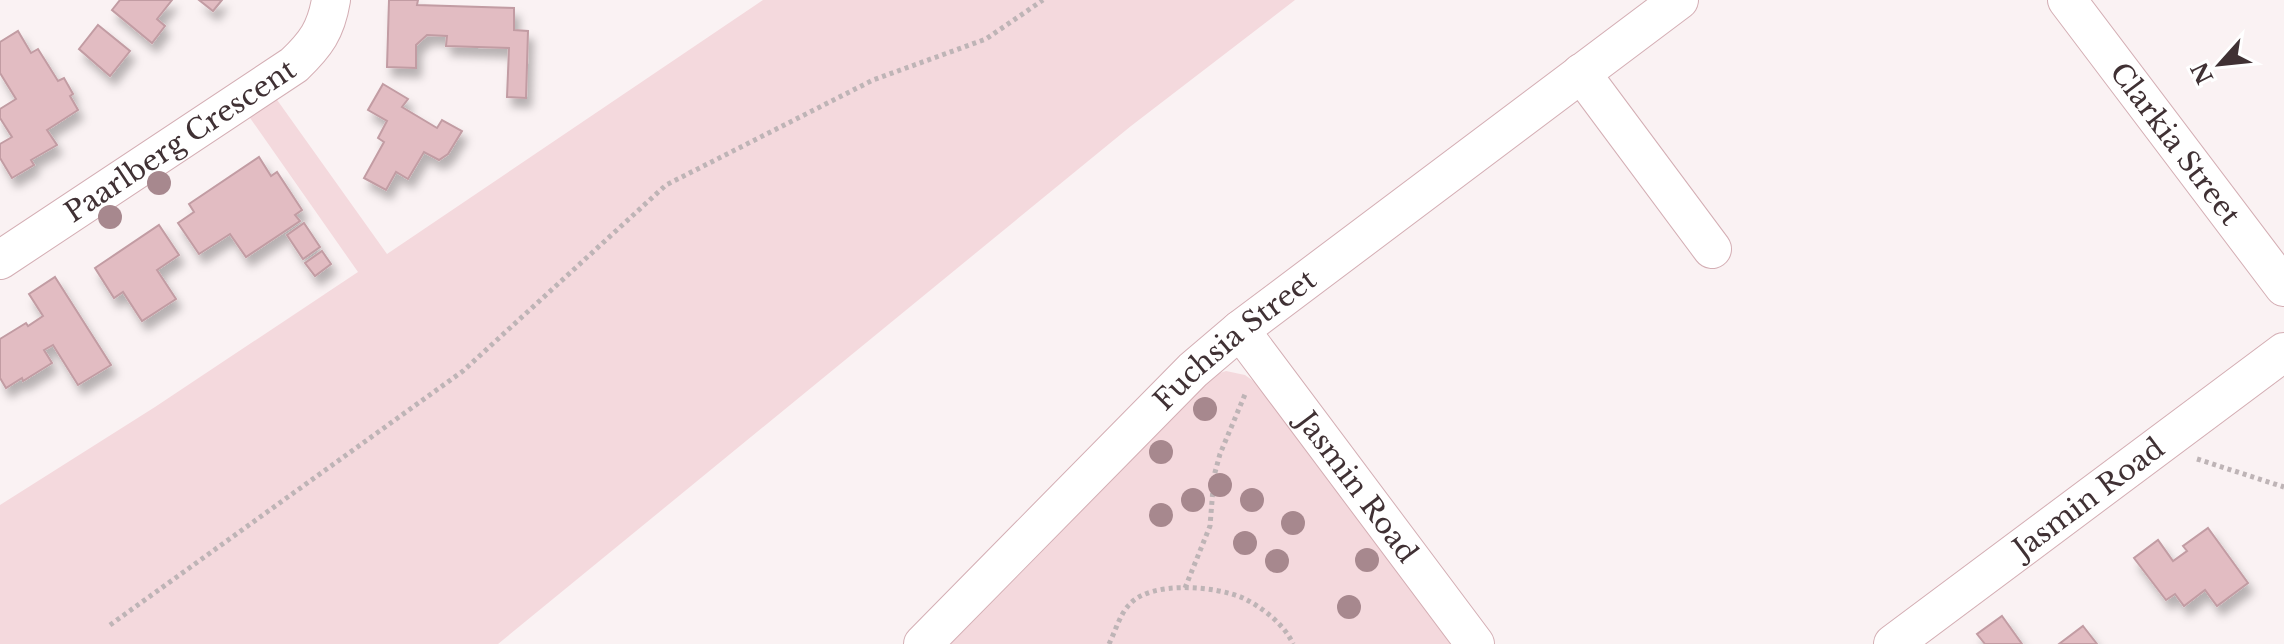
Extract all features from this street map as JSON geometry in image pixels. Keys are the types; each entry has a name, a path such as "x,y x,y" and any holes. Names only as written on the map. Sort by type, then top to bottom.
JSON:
{"street":[{"name":"Paarlberg Crescent","path":"0,260 294,65 312,47 328,22 331,0"},
{"name":"Fuchsia Street","path":"923,644 1193,370 1250,343 1581,73 1679,0"},
{"name":"Clarkia Street","path":"2067,0 2284,287"},
{"path":"1581,73 1712,249"},
{"name":"Jasmin Road","path":"1250,343 1475,644"},
{"name":"Jasmin Road","path":"1893,644 2284,352"}],"path":[{"path":"110,625 463,371 666,185 873,80 986,39 1043,0"},
{"path":"1185,588 1210,526 1214,476 1250,343"},
{"path":"2157,447 2284,487"},
{"path":"1109,644 1128,605 1155,590 1185,588 1242,597 1284,629 1293,644"}],"shaded area":[{"path":"763,0 1295,0 1131,126 498,644 0,644 0,505 155,407 358,272 248,115 275,97 387,254"},
{"path":"1226,371 1245,375 1259,385 1454,644 944,644 1204,378"}],"building":[{"path":"120,0 172,0 157,19 165,26 152,43 112,10"},
{"path":"199,0 222,0 213,11"},
{"path":"389,0 418,0 417,5 514,8 514,30 528,31 526,98 507,97 509,48 446,46 447,36 427,35 416,45 416,68 387,67"},
{"path":"98,25 130,51 110,76 79,49"},
{"path":"18,31 31,53 38,49 58,81 64,78 78,110 47,130 57,145 31,160 34,165 12,178 0,158 0,144 12,137 0,118 0,109 16,99 0,73 0,42"},
{"path":"383,84 408,99 402,107 437,128 442,120 462,131 448,154 439,160 424,152 408,179 396,172 386,190 364,178 384,142 378,138 387,121 368,110"},
{"path":"259,157 271,176 277,172 302,210 295,215 300,221 246,257 230,234 199,254 178,223 194,212 189,204"},
{"path":"304,223 320,247 303,259 287,235"},
{"path":"159,225 179,255 157,270 176,299 142,321 123,292 114,298 95,268"},
{"path":"322,251 331,264 315,276 305,263"},
{"path":"55,277 111,365 78,385 53,345 44,350 52,363 6,388 0,378 0,339 43,316 29,294"},
{"path":"2208,528 2248,583 2217,606 2205,590 2184,606 2175,594 2166,600 2134,558 2158,540 2173,561 2187,551 2183,546"},
{"path":"2002,616 2022,644 1985,644 1977,634"},
{"path":"2083,626 2097,644 2059,644"}]}
